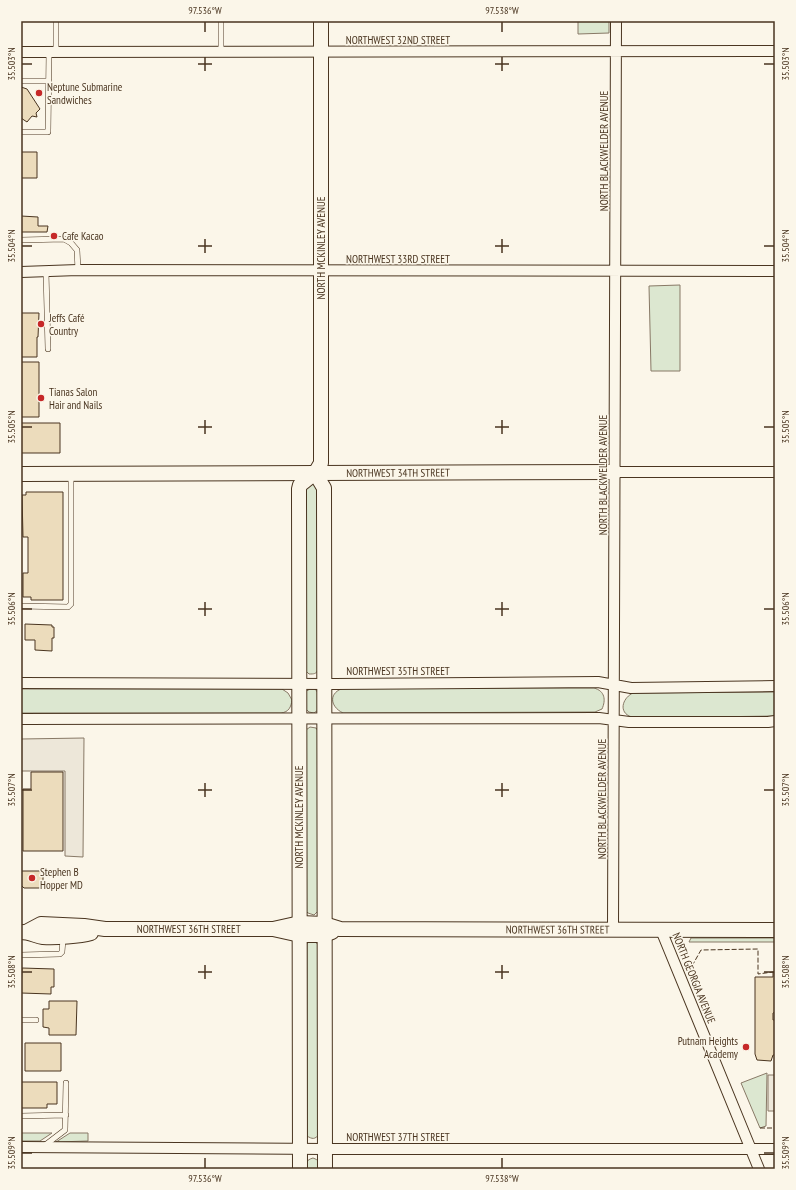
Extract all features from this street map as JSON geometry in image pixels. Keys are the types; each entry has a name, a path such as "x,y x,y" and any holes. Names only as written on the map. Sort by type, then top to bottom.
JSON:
{"street":[{"name":"NORTH MCKINLEY AVENUE","path":"300,1169 299,489 300,485 315,473 321,463 321,21"},
{"name":"NORTH BLACKWELDER AVENUE","path":"614,930 616,21"},
{"name":"NORTHWEST 32ND STREET","path":"21,52 775,51"},
{"name":"NORTHWEST 33RD STREET","path":"21,272 78,270 775,271"},
{"name":"NORTHWEST 34TH STREET","path":"21,474 775,472"},
{"path":"315,473 324,488 323,684 325,1169"},
{"name":"NORTHWEST 35TH STREET","path":"21,683 323,684 598,682 631,688 775,686"},
{"path":"21,719 599,718 629,722 775,721"},
{"name":"NORTHWEST 36TH STREET","path":"23,932 41,924 84,926 105,929 775,930"},
{"name":"NORTHWEST 36TH STREET","path":"23,932 42,937 84,934 105,929"},
{"name":"NORTH GEORGIA AVENUE","path":"661,930 759,1169"},
{"name":"NORTHWEST 37TH STREET","path":"21,1148 775,1149"}],"lane":[{"path":"21,132 48,132 49,82 56,21"},
{"path":"221,21 221,52"},
{"path":"21,81 49,82"},
{"path":"21,240 64,239 71,243 77,250 78,270"},
{"path":"46,272 48,349"},
{"path":"21,606 68,607 71,604 70,474"},
{"path":"21,955 60,954 62,952 63,936"},
{"path":"21,1020 36,1020"},
{"path":"42,1148 65,1130 66,1084"},
{"path":"21,1116 66,1115"}],"green space":[{"path":"578,21 609,21 609,33 578,34"},
{"path":"680,285 680,371 651,371 649,286"},
{"path":"313,483 317,486 318,670 315,674 309,674 305,670 304,490"},
{"path":"344,688 594,688 598,689 604,696 604,702 602,709 595,712 343,713 335,707 333,703 333,696 339,690"},
{"path":"21,689 282,689 288,693 292,700 289,709 286,712 281,713 21,713"},
{"path":"310,689 315,689 319,694 318,710 314,713 309,712 305,708 305,692"},
{"path":"775,692 775,716 638,718 629,716 623,707 627,697 633,693"},
{"path":"310,727 316,728 320,734 319,910 314,915 306,911 306,730"},
{"path":"691,938 775,938 775,942 689,942"},
{"path":"309,942 315,942 319,945 319,1134 313,1138 307,1136 307,944"},
{"path":"767,1073 766,1126 760,1128 741,1083"},
{"path":"21,1133 52,1133 40,1141 21,1141"},
{"path":"70,1133 88,1133 88,1141 56,1142"},
{"path":"313,1158 319,1162 321,1169 305,1169 307,1162"}],"shaded area":[{"path":"84,738 83,857 65,856 65,771 21,771 21,739"},
{"path":"768,1075 775,1075 775,1111 768,1111"}],"building":[{"name":"Neptune Submarine Sandwiches","path":"21,87 27,89 40,109 36,113 37,117 32,116 27,122 21,118"},
{"path":"21,152 37,152 37,178 21,178"},
{"path":"21,216 38,217 38,226 48,226 47,232 21,232"},
{"path":"21,313 39,313 37,357 21,357"},
{"path":"21,362 39,362 39,417 21,417"},
{"path":"21,423 60,423 60,453 21,453"},
{"path":"26,492 63,492 63,600 31,600 31,597 23,597 23,573 28,573 28,537 23,537 22,495 26,495"},
{"path":"25,624 52,625 52,627 54,627 52,651 35,650 35,640 25,640"},
{"path":"31,772 63,772 63,851 23,851 23,789 31,789"},
{"name":"Stephen B Hopper MD","path":"21,871 43,871 43,888 24,888 21,885"},
{"path":"22,968 54,969 54,987 51,987 51,994 21,993"},
{"path":"773,972 775,972 775,1012 773,1013 773,1020 775,1020 775,1055 773,1055 771,1061 757,1060 755,1054 755,977 773,977"},
{"path":"49,1001 77,1001 76,1035 49,1035 49,1028 43,1027 43,1009 49,1009"},
{"path":"25,1043 61,1043 61,1071 25,1071"},
{"path":"21,1082 57,1082 57,1104 47,1104 47,1108 21,1108"}],"fence":[{"path":"692,966 701,950 758,949 758,974 773,972"},
{"path":"760,1128 775,1128"}],"place":[{"name":"Neptune Submarine Sandwiches","path":"39,93"},
{"name":"Cafe Kacao","path":"54,236"},
{"name":"Jeffs Café Country","path":"41,324"},
{"name":"Tianas Salon Hair and Nails","path":"41,398"},
{"name":"Stephen B Hopper MD","path":"32,878"},
{"name":"Putnam Heights Academy","path":"746,1047"}]}
